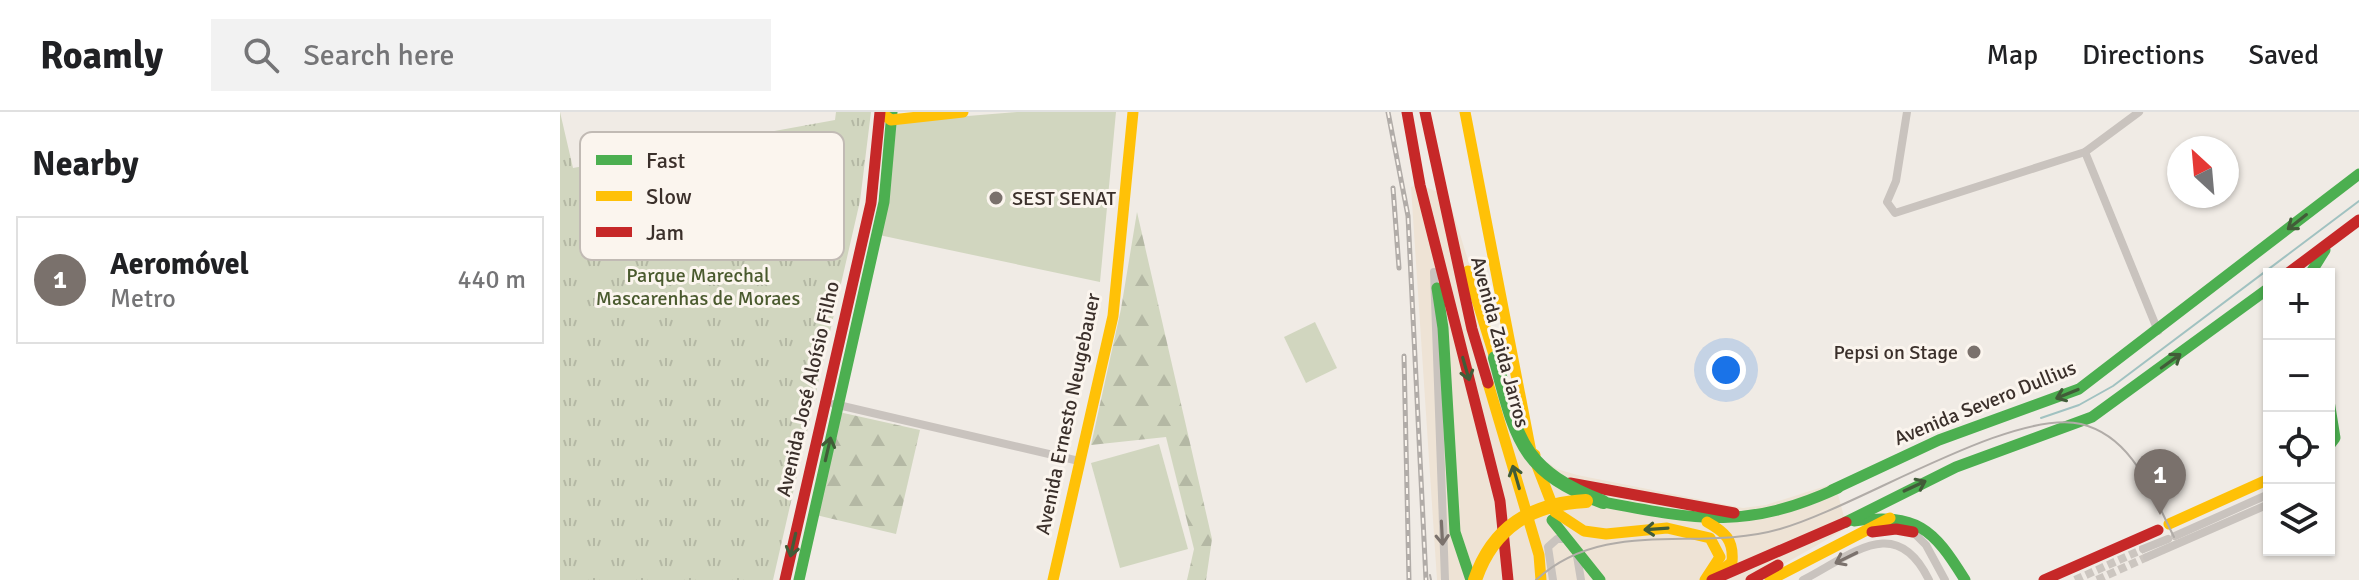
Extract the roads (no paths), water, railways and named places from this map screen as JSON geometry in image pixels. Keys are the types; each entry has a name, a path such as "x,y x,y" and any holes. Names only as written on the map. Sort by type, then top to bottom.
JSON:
{"main road":[{"path":"888,115 963,112"},
{"name":"Avenida Ernesto Neugebauer","path":"1053,580 1113,316 1133,112"},
{"name":"Avenida Zaida Jarros","path":"1407,112 1420,185 1500,501 1508,580"},
{"name":"Avenida Zaida Jarros","path":"1425,112 1472,329 1539,555 1541,580"},
{"path":"1465,112 1535,483 1549,516 1600,580"},
{"name":"Avenida José Aloísio Filho","path":"799,580 888,115"},
{"name":"Avenida Severo Dullius","path":"1531,452 1555,475 1576,486 1725,513 1778,508 1838,488 1939,440 2074,392 2158,331 2359,174"},
{"path":"1420,185 1445,349 1455,532 1473,580"},
{"path":"1442,192 1516,431 1528,459 1547,479 1603,502"},
{"path":"2295,268 2359,220"},
{"path":"2314,268 2325,249 2342,232"},
{"path":"1709,580 1846,522 1956,467 2092,417 2263,292"},
{"name":"Avenida José Aloísio Filho","path":"785,580 832,404"},
{"path":"1531,452 1555,512 1576,527 1606,534 1667,528 1710,538 1720,557 1709,580"},
{"path":"2044,580 2168,532 2263,482"},
{"path":"1473,580 1490,545 1524,514 1555,503 1603,502 1704,521 1764,519 1799,508 1838,488"},
{"path":"1770,580 1794,573 1844,539 1890,518"},
{"path":"1751,580 1846,522 1890,518 1910,520 1935,534 1962,580"},
{"path":"1704,521 1727,533 1733,544 1729,567 1709,580"},
{"path":"1844,539 1886,529 1913,532"}],"street":[{"path":"1907,112 1896,181 1887,202 1889,209 1895,213 1906,212 2085,152 2139,112"},
{"path":"2085,152 2158,331"},
{"path":"1434,272 1436,399 1445,580"},
{"path":"832,404 1079,461"},
{"path":"2263,496 2168,532 2145,553 2263,506"},
{"path":"1890,518 1913,532 1935,559 1945,580"},
{"path":"1553,580 1548,547 1557,539 1574,544 1581,580"},
{"path":"1803,580 1875,544 1889,542 1899,543 1913,553 1929,580"}],"waterway":[{"path":"2041,418 2079,405 2113,386 2359,201"}],"tunnel":[{"path":"2075,580 2143,549"},
{"path":"2097,580 2147,557"}],"tram line":[{"path":"1536,580 1563,560 1592,548 1622,542 1717,538 1780,529 1812,518 1975,445 2051,423 2081,424 2115,441 2139,469 2174,537"},
{"path":"1430,575 1431,580"}],"railway":[{"path":"1388,112 1408,216 1426,580"},
{"path":"1393,188 1399,268"},
{"path":"1404,356 1409,580"}],"place":[{"name":"SEST SENAT","path":"996,198"},
{"name":"Pepsi on Stage","path":"1974,352"},
{"name":"Aeromóvel","path":"2160,515"}],"park label":[{"name":"Parque Marechal Mascarenhas de Moraes","path":"698,286"}]}
